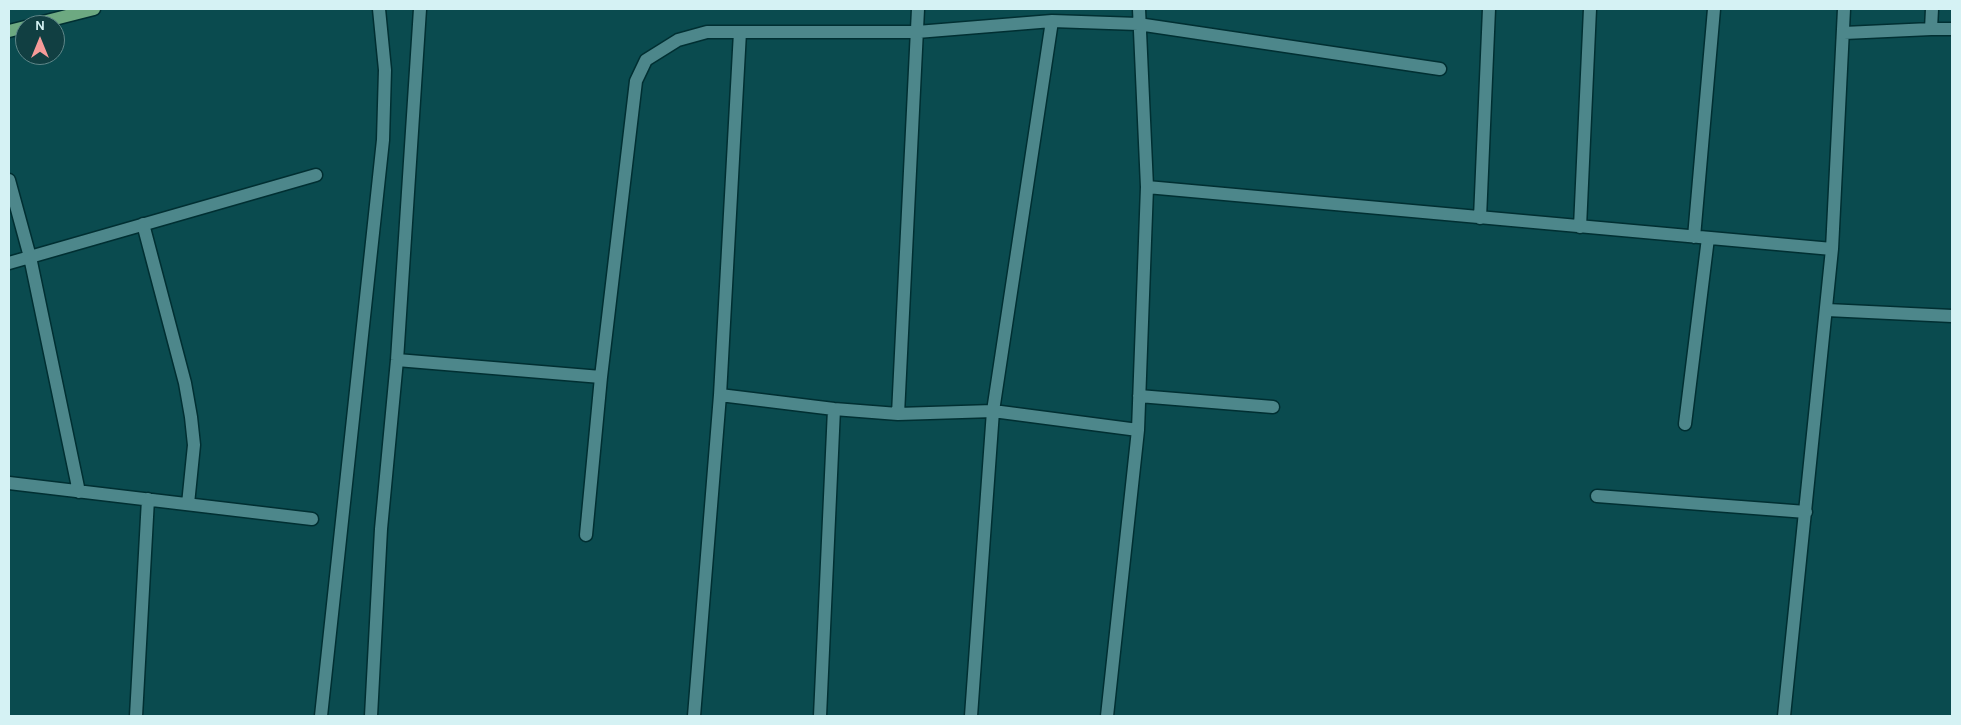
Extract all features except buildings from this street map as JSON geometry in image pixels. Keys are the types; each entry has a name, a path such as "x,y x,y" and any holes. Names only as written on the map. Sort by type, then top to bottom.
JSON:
{"main road":[{"path":"65,16 94,9"}],"street":[{"path":"322,716 383,140 385,70 379,9"},
{"path":"370,716 380,528 398,360 420,9"},
{"path":"898,414 918,9"},
{"path":"1107,716 1138,430 1147,187 1138,24 1139,9"},
{"path":"1480,218 1490,9"},
{"path":"1580,227 1590,9"},
{"path":"1694,237 1714,9"},
{"path":"1784,716 1827,310 1832,250 1844,9"},
{"path":"1931,29 1932,9"},
{"path":"971,716 993,411 1052,22"},
{"path":"586,535 601,377 636,81 646,60 678,40 707,32 917,32 1052,22 1138,24 1440,69"},
{"path":"1844,33 1952,29"},
{"path":"694,716 720,394 740,32"},
{"path":"9,263 316,175"},
{"path":"9,180 30,257 80,492"},
{"path":"1147,187 1832,250"},
{"path":"144,224 185,383 191,417 194,445 188,504"},
{"path":"1685,424 1708,238"},
{"path":"1827,310 1952,316"},
{"path":"398,360 601,377"},
{"path":"720,394 834,409 898,414 993,411 1138,430"},
{"path":"1139,396 1273,407"},
{"path":"820,716 834,409"},
{"path":"9,483 312,519"},
{"path":"1597,496 1806,512"},
{"path":"136,716 148,499"}]}
